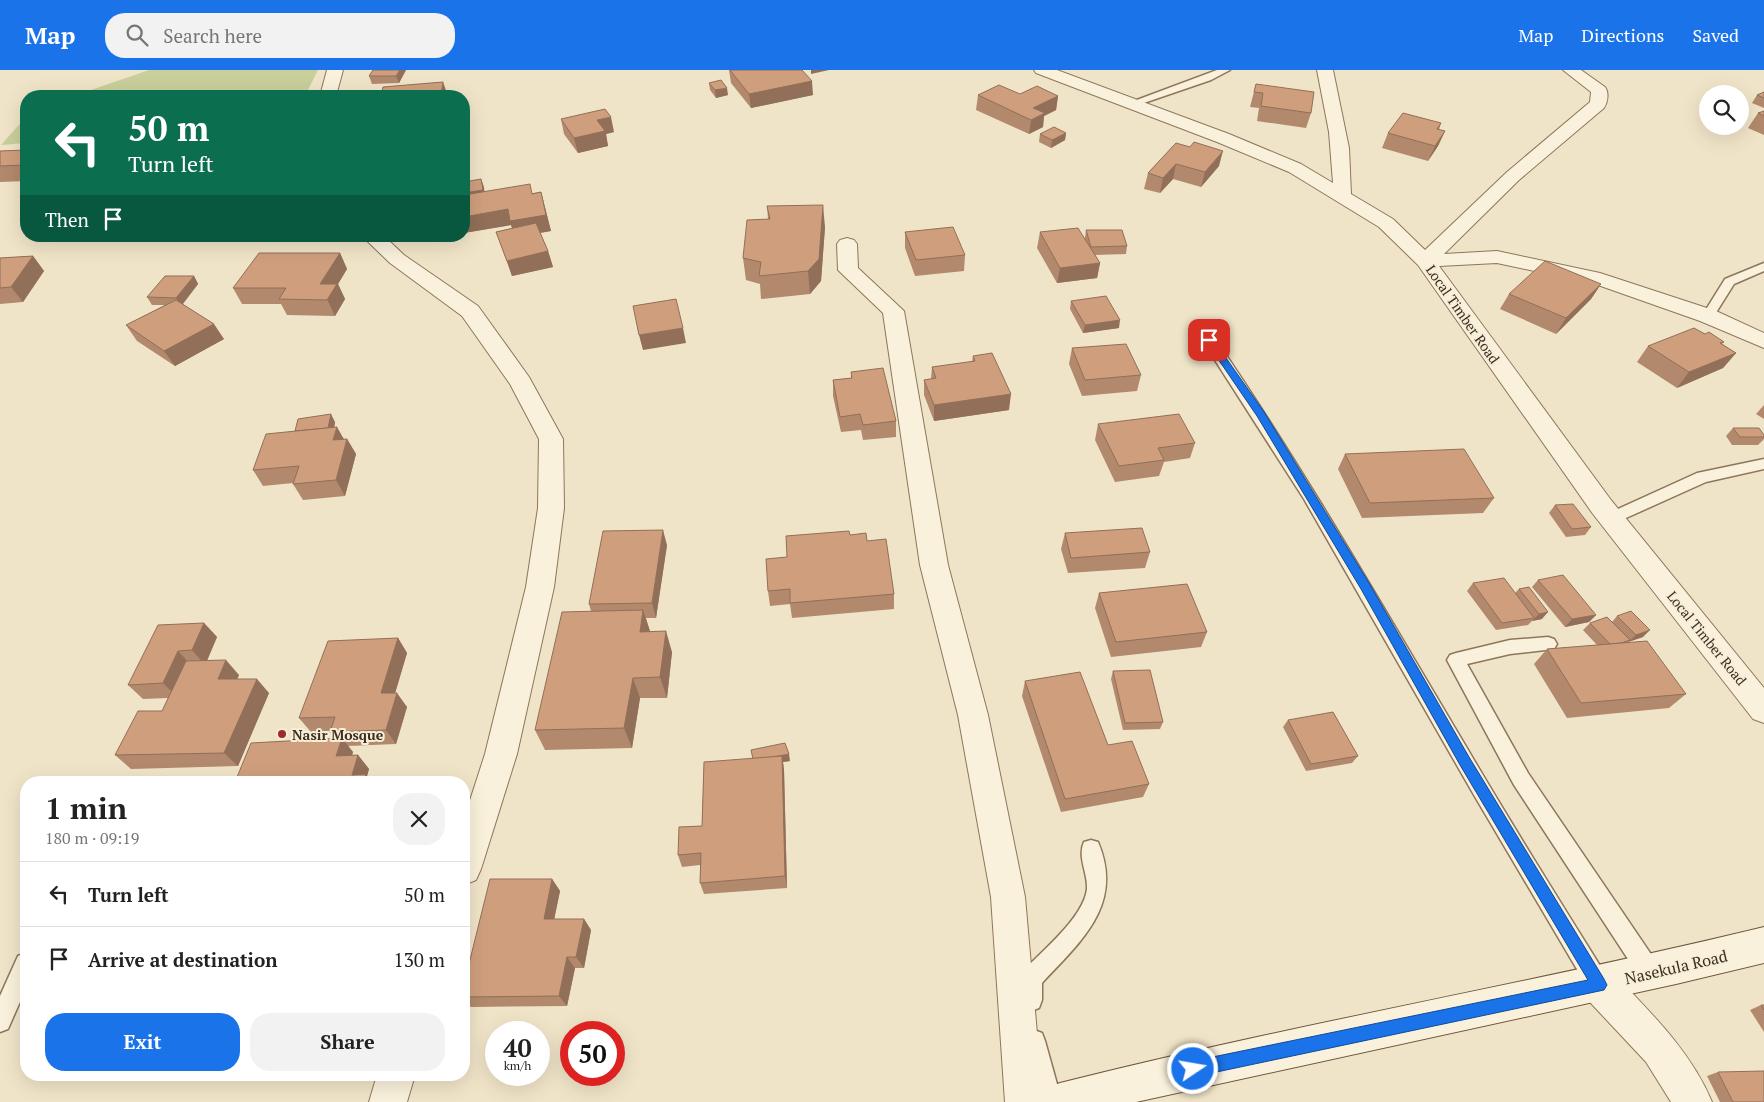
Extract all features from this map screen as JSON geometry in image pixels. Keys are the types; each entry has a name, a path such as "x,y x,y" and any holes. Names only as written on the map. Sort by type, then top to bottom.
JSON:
{"street":[{"path":"330,90 335,70"},
{"name":"Local Timber Road","path":"1042,70 1223,138 1277,161 1342,195 1386,224 1425,261 1612,518 1764,710"},
{"path":"1325,70 1341,144 1344,173 1342,195"},
{"path":"1425,261 1513,176 1598,104 1599,90 1571,70"},
{"path":"379,242 398,259 470,311 521,382 550,439 551,508 540,587 501,754 470,850"},
{"path":"847,244 848,270 893,311 934,565 973,715 1008,897 1024,1102"},
{"path":"1425,261 1497,257 1600,279 1708,316 1764,341"},
{"name":"Nasekula Road","path":"1060,1102 1155,1077 1652,974 1764,946"},
{"path":"1599,985 1660,1049 1693,1102"},
{"path":"388,1102 394,1081"}],"lane":[{"path":"1131,104 1208,78 1225,70"},
{"path":"1708,316 1729,282 1764,266"},
{"path":"1209,340 1260,414 1365,586 1464,761 1599,985"},
{"path":"1612,518 1702,477 1764,464"},
{"path":"1548,644 1510,647 1456,660 1521,779 1652,974"},
{"path":"1050,1102 1031,1030 1031,979 1084,922 1097,890 1091,849"},
{"path":"0,1021 20,977"}],"green space":[{"path":"149,70 318,70 308,90 91,90"},
{"path":"20,124 20,143 1,145"}],"building":[{"path":"373,70 400,70 396,76 369,76"},
{"path":"730,70 802,70 812,81 749,94"},
{"path":"721,80 727,88 715,90 709,83"},
{"path":"443,82 442,90 382,90 383,87"},
{"path":"1256,84 1314,92 1311,113 1261,106 1263,93 1254,92"},
{"path":"999,85 1020,94 1037,86 1058,96 1033,108 1045,113 1031,120 978,95"},
{"path":"1764,92 1764,98 1757,95"},
{"path":"605,109 611,117 597,120 605,131 574,138 561,119"},
{"path":"1403,113 1441,123 1437,129 1445,131 1435,146 1388,133"},
{"path":"1054,127 1066,133 1052,140 1040,134"},
{"path":"1194,142 1223,151 1205,172 1176,164 1163,178 1148,173 1176,143 1190,147"},
{"path":"20,150 20,165 0,166 0,151"},
{"path":"481,179 483,190 470,192 470,181"},
{"path":"530,184 532,194 541,192 546,215 510,221 508,209 470,216 470,194"},
{"path":"823,205 819,259 808,271 759,276 761,262 743,258 747,220 770,219 767,206"},
{"path":"536,223 548,251 507,261 496,232"},
{"path":"953,227 965,255 916,260 905,232"},
{"path":"1078,228 1100,263 1060,268 1040,232"},
{"path":"1086,230 1122,230 1127,246 1091,247"},
{"path":"259,253 340,253 320,284 337,284 327,300 279,299 286,288 233,288"},
{"path":"33,256 11,287 0,288 0,258"},
{"path":"1545,261 1601,284 1566,318 1509,294"},
{"path":"165,276 194,276 176,298 147,297"},
{"path":"1106,296 1120,320 1085,325 1071,301"},
{"path":"676,299 683,328 639,335 633,306"},
{"path":"176,300 214,324 164,351 126,325"},
{"path":"1694,328 1705,334 1709,332 1724,342 1720,343 1736,353 1689,372 1648,346"},
{"path":"1126,344 1141,375 1085,380 1072,348"},
{"path":"992,353 1011,394 934,405 924,380 936,378 932,367 975,361 973,356"},
{"path":"883,368 896,421 863,425 860,414 840,417 833,380 852,378 851,372"},
{"path":"331,414 328,428 295,431 298,419"},
{"path":"1179,414 1195,443 1158,448 1164,460 1119,466 1098,424"},
{"path":"337,427 333,440 347,439 336,480 293,484 299,466 253,470 266,434"},
{"path":"1733,428 1759,428 1764,437 1740,437"},
{"path":"1464,449 1494,498 1370,503 1345,454"},
{"path":"1573,504 1591,527 1572,529 1555,505"},
{"path":"1142,528 1150,552 1071,558 1065,533"},
{"path":"663,530 652,603 589,604 603,531"},
{"path":"849,531 850,535 866,533 867,541 886,539 894,594 790,603 790,589 768,591 766,559 787,557 786,536"},
{"path":"1563,575 1596,615 1572,619 1538,580"},
{"path":"1504,578 1534,618 1502,623 1473,583"},
{"path":"1187,584 1207,632 1116,642 1099,593"},
{"path":"1529,587 1548,612 1539,614 1519,589"},
{"path":"643,610 640,632 666,631 660,677 633,678 624,728 535,730 562,612"},
{"path":"1631,611 1650,630 1636,635 1617,616"},
{"path":"1607,617 1630,640 1610,644 1590,623"},
{"path":"204,623 192,650 178,651 163,683 128,685 158,625"},
{"path":"398,638 381,693 397,693 386,730 330,732 335,717 299,718 328,641"},
{"path":"1647,641 1686,694 1581,703 1547,649"},
{"path":"226,660 218,679 257,679 224,753 115,755 138,711 162,711 186,661"},
{"path":"1150,670 1163,722 1125,723 1113,671"},
{"path":"1080,672 1108,745 1132,741 1149,784 1065,799 1025,681"},
{"path":"1333,712 1358,756 1311,764 1288,720"},
{"path":"342,738 336,756 358,755 352,775 366,774 366,776 237,776 251,743"},
{"path":"785,743 789,754 753,759 751,750"},
{"path":"782,756 785,876 700,883 701,853 678,855 679,827 702,826 704,762"},
{"path":"490,879 552,879 544,919 584,919 576,957 567,957 559,996 470,997 470,960"},
{"path":"1764,1071 1764,1102 1733,1102 1718,1072"}],"place":[{"name":"Nasir Mosque","path":"282,734"}],"route":[{"path":"1193,1069 1599,985 1464,761 1365,586 1260,414 1209,340"}]}
